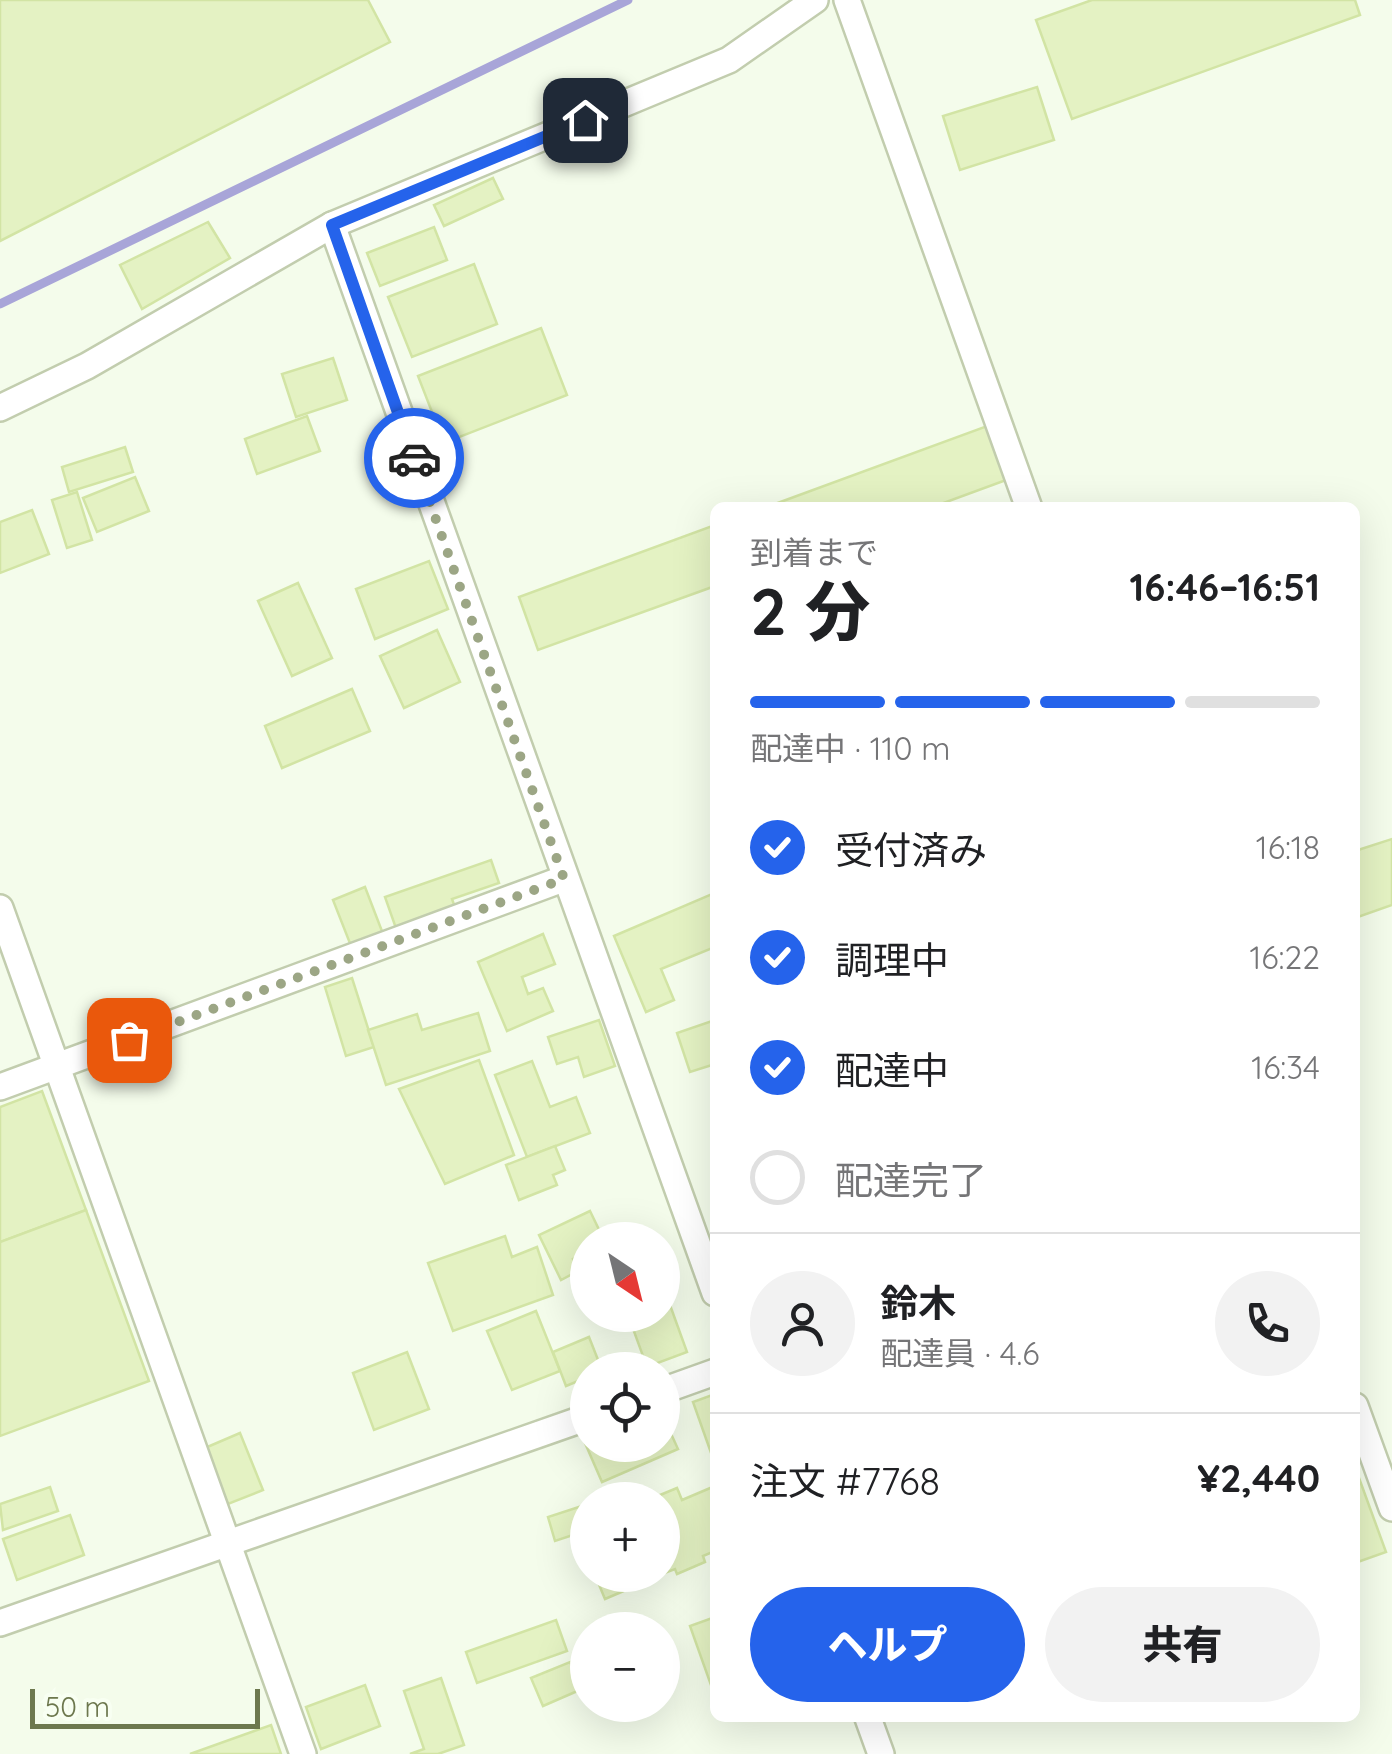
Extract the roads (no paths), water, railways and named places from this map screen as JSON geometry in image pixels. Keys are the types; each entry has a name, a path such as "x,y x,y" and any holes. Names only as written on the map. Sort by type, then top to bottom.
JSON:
{"street":[{"path":"0,408 87,366 332,225 730,60 815,0"},
{"path":"847,0 1026,502"},
{"path":"332,225 710,1279"},
{"path":"0,1086 564,879"},
{"path":"0,908 303,1754"},
{"path":"680,1384 710,1374"},
{"path":"1360,1420 1392,1508"},
{"path":"0,1623 570,1423"},
{"path":"869,1722 881,1754"}],"waterway":[{"path":"0,304 628,0"}]}
